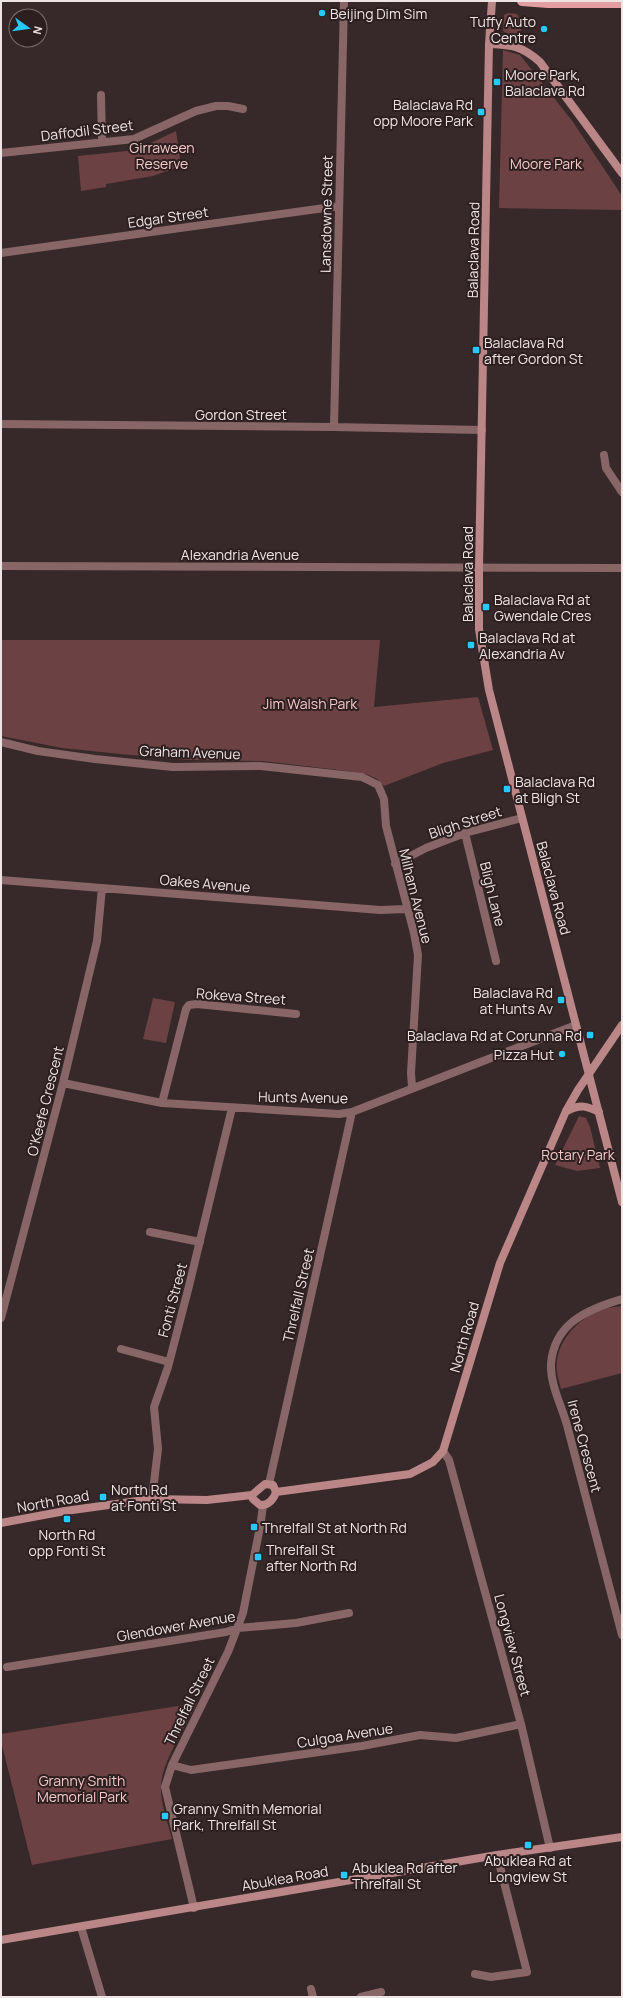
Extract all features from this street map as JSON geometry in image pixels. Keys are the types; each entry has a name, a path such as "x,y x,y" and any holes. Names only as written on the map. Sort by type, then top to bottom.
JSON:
{"main road":[{"path":"522,1 548,3 622,3"}],"street":[{"name":"Lansdowne Street","path":"334,427 344,1"},
{"name":"Balaclava Road","path":"492,1 489,44 479,629 485,666 522,818 622,1202"},
{"path":"489,44 515,46 527,51 540,62 622,173"},
{"path":"100,95 102,142"},
{"name":"Daffodil Street","path":"1,153 134,139 196,111 216,106 228,106 243,109"},
{"name":"Edgar Street","path":"1,253 339,206"},
{"name":"Gordon Street","path":"1,424 482,430"},
{"path":"604,455 606,468 622,492"},
{"name":"Alexandria Avenue","path":"1,566 622,568"},
{"name":"Graham Avenue","path":"1,742 38,751 103,760 173,766 261,766 362,777 378,785"},
{"name":"Milham Avenue","path":"378,785 384,799 386,826 418,955 410,1073 412,1087"},
{"name":"Bligh Street","path":"395,864 426,848 464,833 522,818"},
{"name":"Bligh Lane","path":"464,833 496,961"},
{"name":"Oakes Avenue","path":"1,880 380,910 407,909"},
{"name":"O'Keefe Crescent","path":"1,1318 63,1084 97,941 102,888"},
{"name":"Rokeva Street","path":"162,1102 186,1009 189,1005 197,1004 296,1014"},
{"name":"Hunts Avenue","path":"63,1084 162,1102 232,1108 332,1113 352,1112 412,1087 576,1025"},
{"name":"North Road","path":"443,1451 500,1263 566,1112 589,1074 622,1025"},
{"path":"566,1112 583,1105 599,1112"},
{"name":"Fonti Street","path":"152,1499 158,1449 154,1407 169,1362 232,1108"},
{"name":"Threlfall Street","path":"269,1484 352,1112"},
{"path":"150,1232 200,1242"},
{"name":"Irene Crescent","path":"622,1299 580,1314 566,1328 560,1338 551,1364 553,1379 567,1425 622,1635"},
{"path":"121,1349 169,1362"},
{"path":"276,1492 410,1474 433,1462 443,1451"},
{"name":"Longview Street","path":"443,1451 450,1460 521,1724 550,1848"},
{"path":"269,1484 276,1488 274,1497 263,1506 256,1503 252,1495 262,1485 269,1484"},
{"name":"North Road","path":"1,1523 65,1511 152,1499 207,1500 252,1495"},
{"name":"Threlfall Street","path":"194,1908 165,1795 166,1780 228,1652 238,1628 243,1613 263,1506"},
{"name":"Glendower Avenue","path":"7,1667 226,1632 238,1628 296,1622 349,1613"},
{"name":"Culgoa Avenue","path":"172,1765 191,1770 362,1746 420,1735 456,1738 521,1724"},
{"name":"Abuklea Road","path":"1,1940 497,1856 622,1837"},
{"path":"475,1974 491,1977 527,1972 497,1856"},
{"path":"81,1927 102,1997"},
{"path":"361,1997 381,1992"}],"green space":[{"path":"508,13 517,14 521,21 521,38 503,31 504,15"},
{"name":"Moore Park","path":"503,50 520,55 573,122 622,196 622,210 499,208"},
{"name":"Girraween Reserve","path":"176,131 181,166 153,176 106,184 106,187 81,191 78,156 136,150"},
{"name":"Jim Walsh Park","path":"1,640 380,640 374,707 478,697 493,750 443,763 384,786 377,779 366,774 339,770 263,761 189,760 120,754 62,748 1,736"},
{"path":"153,998 175,1002 166,1043 143,1039"},
{"name":"Rotary Park","path":"579,1116 586,1118 590,1127 600,1168 577,1171 555,1165"},
{"path":"622,1306 622,1373 561,1389 557,1373 557,1361 559,1352 568,1335 581,1321 590,1315 604,1309"},
{"name":"Granny Smith Memorial Park","path":"197,1703 175,1744 162,1776 162,1799 172,1839 32,1865 1,1741 1,1734"}],"place":[{"name":"Beijing Dim Sim","path":"322,13"},
{"name":"Tuffy Auto Centre","path":"544,29"},
{"name":"Moore Park, Balaclava Rd","path":"497,82"},
{"name":"Balaclava Rd opp Moore Park","path":"481,112"},
{"name":"Balaclava Rd after Gordon St","path":"476,350"},
{"name":"Balaclava Rd at Gwendale Cres","path":"486,607"},
{"name":"Balaclava Rd at Alexandria Av","path":"471,645"},
{"name":"Balaclava Rd at Bligh St","path":"507,789"},
{"name":"Balaclava Rd at Hunts Av","path":"561,1000"},
{"name":"Balaclava Rd at Corunna Rd","path":"590,1035"},
{"name":"Pizza Hut","path":"562,1054"},
{"name":"North Rd at Fonti St","path":"103,1497"},
{"name":"North Rd opp Fonti St","path":"67,1519"},
{"name":"Threlfall St at North Rd","path":"254,1527"},
{"name":"Threlfall St after North Rd","path":"258,1557"},
{"name":"Granny Smith Memorial Park, Threlfall St","path":"165,1816"},
{"name":"Abuklea Rd at Longview St","path":"528,1845"},
{"name":"Abuklea Rd after Threlfall St","path":"344,1875"}]}
